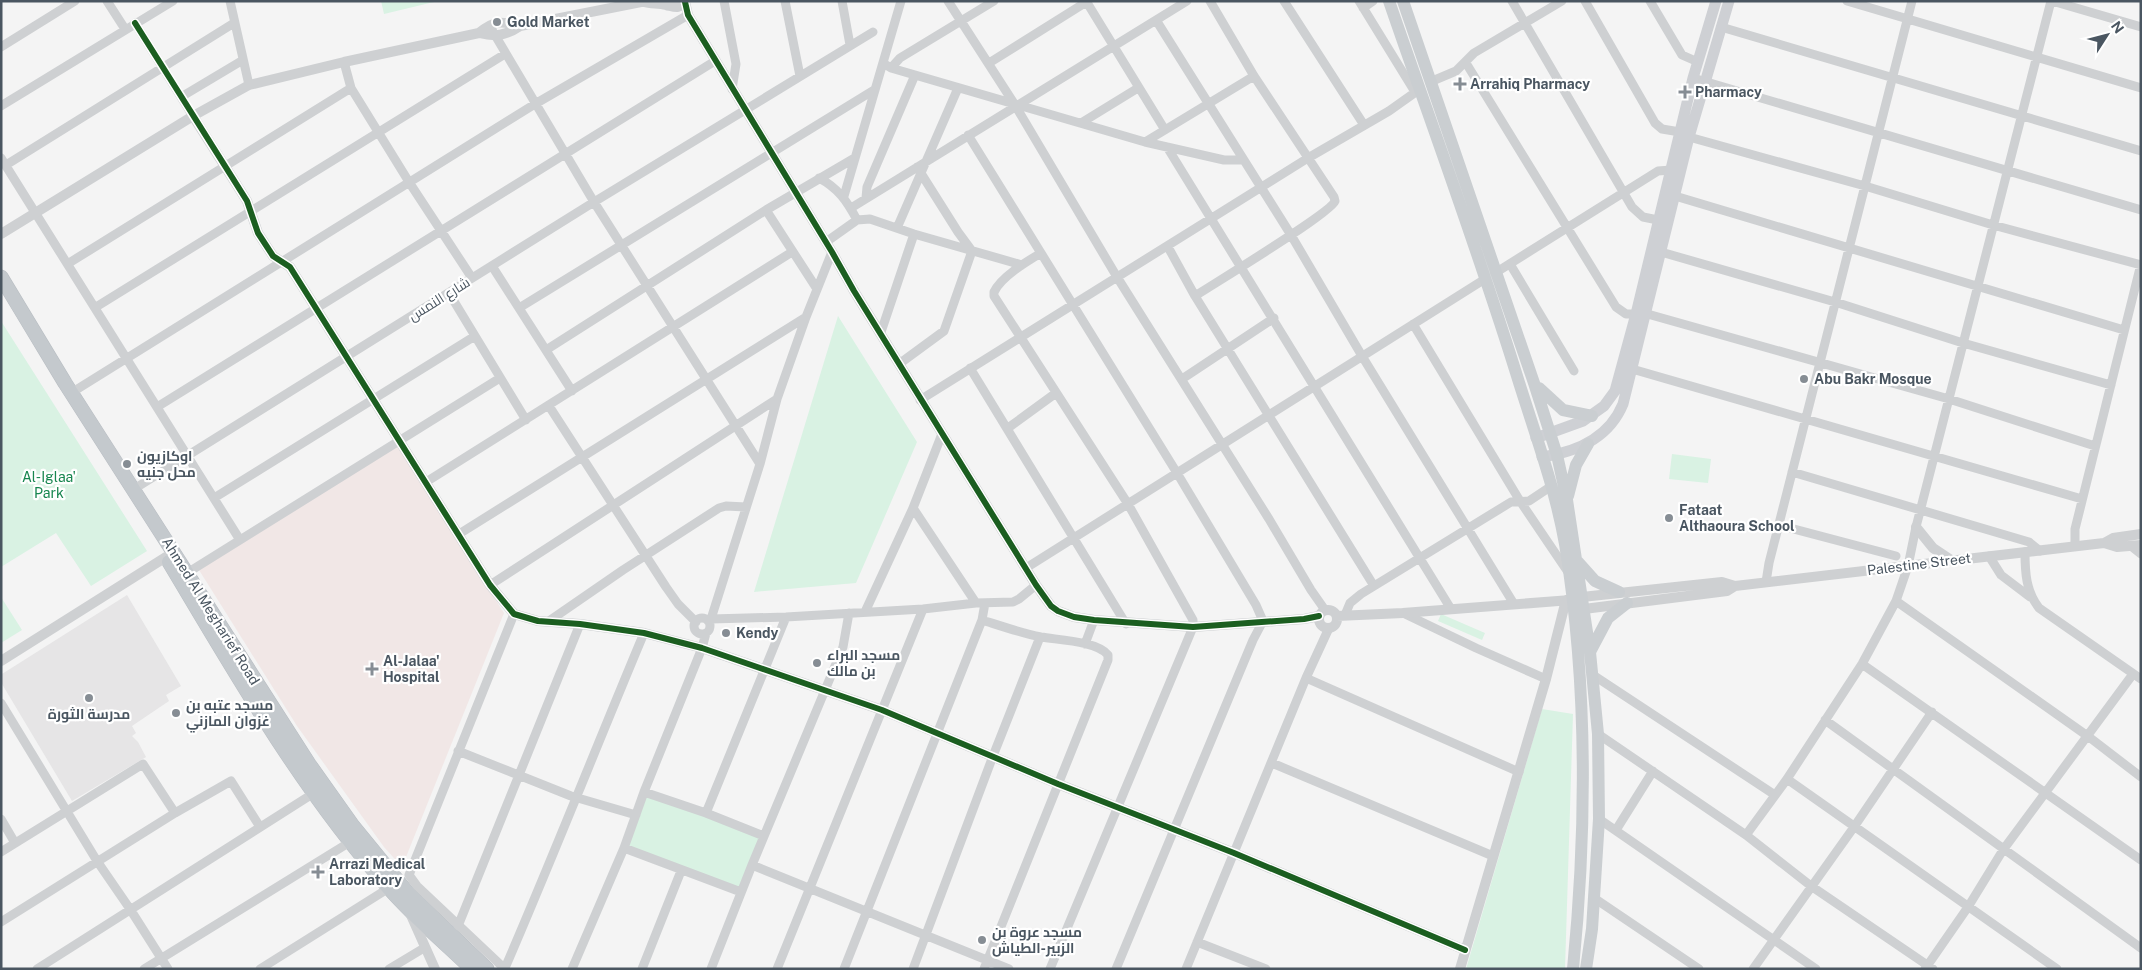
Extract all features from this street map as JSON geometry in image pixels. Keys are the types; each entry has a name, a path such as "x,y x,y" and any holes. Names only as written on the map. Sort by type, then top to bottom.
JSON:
{"highway":[{"name":"Ahmed Al Megharief Road","path":"1,277 71,393 187,574 240,669 314,792 350,842 389,888 472,969"},
{"name":"Ahmed Al Megharief Road","path":"1,294 166,557 240,669 371,850 407,892 487,969"}],"main road":[{"path":"1389,1 1490,276 1534,383 1551,433 1567,500 1577,561 1576,601 1584,769 1581,878 1573,969"},
{"path":"1403,1 1421,88"},
{"path":"1699,80 1698,62 1716,1"},
{"path":"1656,251 1658,220 1671,170 1684,134 1699,80 1721,27 1729,1"},
{"path":"1536,438 1577,424 1592,416 1604,406 1615,390 1640,314 1656,251 1674,196 1684,134"},
{"path":"1490,276 1550,487 1563,538 1568,574 1590,652 1598,734 1599,819 1594,898 1586,969"},
{"path":"1542,458 1588,444 1611,425 1619,414 1632,369 1640,314"},
{"path":"1534,383 1551,401 1563,410 1592,416"},
{"path":"1567,500 1576,465 1588,444"},
{"path":"1577,561 1595,581 1623,597 1608,618 1590,652"}],"street":[{"path":"1,47 75,1"},
{"path":"107,1 125,29"},
{"path":"1,106 173,1"},
{"path":"230,1 249,85"},
{"path":"724,1 736,64 732,89"},
{"path":"786,1 800,76"},
{"path":"842,1 850,45"},
{"path":"844,196 874,90 887,66 902,1"},
{"path":"948,1 1016,105 1117,277 1182,379 1311,590 1322,613 1321,625 1329,628"},
{"path":"887,66 994,1"},
{"path":"926,161 1187,1"},
{"path":"1195,296 1291,235 1330,208 1335,201 1254,76 1210,1"},
{"path":"1284,1 1364,125"},
{"path":"1373,1 1361,4 1421,88"},
{"path":"1512,1 1632,207 1639,214 1658,220"},
{"path":"920,400 1421,88 1456,71 1474,53 1562,1"},
{"path":"1584,1 1655,123 1662,128 1993,225 2141,264 2082,499 2074,535 2075,546"},
{"path":"1650,1 1682,55 1698,62"},
{"path":"1847,1 2141,88"},
{"path":"1766,582 1792,472 1912,1"},
{"path":"1746,835 1787,779 1862,664 1896,601 1908,566 1920,510 2052,1 2141,27"},
{"path":"479,33 495,37 507,34 520,26 645,2 679,6"},
{"path":"989,63 1087,2 1165,130"},
{"path":"679,6 826,242 920,400 1051,606 1074,616 1094,620 1126,624 1193,627 1304,619 1330,610 1341,615"},
{"path":"71,393 535,104 679,6"},
{"path":"1156,20 1291,235 1362,356 1469,527 1514,604"},
{"path":"1,234 193,116 249,85 479,33 492,24 505,22 520,26"},
{"path":"96,307 378,132 504,51 507,34 505,22"},
{"path":"135,23 247,201 258,233 273,256 290,267 490,585 514,614 549,621 644,633 702,648 882,710 1116,808 1234,854 1465,950"},
{"path":"234,23 163,68 4,162 240,540"},
{"path":"492,24 495,37 564,154 760,464"},
{"path":"1721,27 2141,151"},
{"name":"شارع النمس","path":"134,489 594,202 873,32"},
{"path":"181,97 243,60"},
{"path":"157,407 714,61"},
{"path":"344,62 351,88 409,182 472,278"},
{"path":"1466,62 1616,307 1626,314 1640,314 1820,362 1949,399 2095,446"},
{"path":"887,66 1145,142 1224,160 1243,160"},
{"path":"866,198 867,187 915,75"},
{"path":"1145,142 1254,76"},
{"path":"1699,80 1879,131 2141,210"},
{"path":"69,264 351,88"},
{"path":"897,228 919,170 926,161 958,88"},
{"path":"1081,124 1138,88"},
{"path":"519,308 874,90"},
{"path":"968,134 1177,473 1256,605 1263,621"},
{"path":"1167,147 1213,218 1451,610"},
{"path":"546,350 766,210 853,159"},
{"path":"851,208 919,170"},
{"path":"919,170 953,225 972,251"},
{"path":"1026,568 1658,171 1671,170"},
{"path":"819,178 844,196 857,220"},
{"path":"1674,196 2124,330"},
{"path":"766,210 817,290"},
{"path":"826,242 857,220 870,218 914,234 1022,265"},
{"path":"881,332 914,234"},
{"path":"1168,247 1195,296 1374,586"},
{"path":"899,364 944,331 972,251"},
{"path":"1656,251 1835,302 1963,343 2110,385"},
{"path":"426,482 550,406 792,252"},
{"path":"572,969 624,848 644,792 710,627 709,620 760,464 777,399 806,317 832,252"},
{"path":"1041,253 1022,265 997,286 994,292 996,300 1128,504 1191,614 1193,627 1050,969"},
{"path":"1510,264 1574,371"},
{"path":"492,266 572,391"},
{"path":"449,293 526,420"},
{"path":"459,534 806,317"},
{"path":"1182,379 1274,318"},
{"path":"1413,324 1520,501 1568,574"},
{"path":"214,498 475,336"},
{"path":"970,368 1075,537 1126,624"},
{"path":"1632,369 2082,499"},
{"path":"187,574 500,378"},
{"path":"1008,428 1056,393"},
{"path":"490,585 777,399"},
{"path":"550,406 678,604 696,622"},
{"path":"865,612 913,508 942,434"},
{"path":"1792,472 2029,542 2040,550"},
{"path":"1186,969 1306,678 1329,628 1336,624 1350,603 1374,586 1511,502 1529,501 1550,487"},
{"path":"549,621 719,508 726,506 746,507"},
{"path":"844,969 982,620 981,603 913,508"},
{"path":"1779,525 1896,556"},
{"path":"1916,526 1933,548 1951,560"},
{"name":"Palestine Street","path":"1341,615 1451,610 1623,597 1722,582 1734,586 2104,543 2113,538 2141,534"},
{"name":"Palestine Street","path":"2104,543 2114,547 2136,545"},
{"path":"2136,545 2141,554"},
{"path":"2025,552 2026,576 2030,597"},
{"path":"1598,734 1746,835 1811,886 1928,967 2003,850 2137,676 2049,617 2030,597 2001,575 1989,556"},
{"path":"1,661 166,557"},
{"path":"706,633 700,634 694,627 696,622 702,618 709,620 786,617 1013,602 1036,585"},
{"path":"1460,969 1546,679 1576,601"},
{"path":"1896,601 2089,736 2141,777"},
{"path":"777,969 924,609"},
{"path":"711,969 823,691 843,647 849,613"},
{"path":"1403,613 1546,679"},
{"path":"514,614 409,875 417,886 505,969 560,841 575,798 644,633"},
{"path":"706,813 786,617"},
{"path":"982,620 1040,637 1085,644 1103,650 1108,655 1108,660 984,969"},
{"path":"1085,644 1094,620"},
{"path":"1116,969 1253,640 1263,621"},
{"path":"458,926 580,624"},
{"path":"913,969 1040,637"},
{"path":"1862,664 2047,792 2141,860"},
{"path":"1592,675 1775,795"},
{"path":"1306,678 1519,772"},
{"path":"1,704 97,861 168,969"},
{"path":"1753,969 1854,827 1892,768 1932,712"},
{"path":"1825,720 2141,948"},
{"path":"458,751 575,798 636,815"},
{"path":"1272,763 1492,856"},
{"path":"1,852 143,764 175,813"},
{"path":"1616,830 1653,771"},
{"path":"1787,779 2057,969"},
{"path":"1,922 231,780 260,827"},
{"path":"36,969 314,792"},
{"path":"644,792 706,813 764,836"},
{"path":"1599,819 1816,969"},
{"path":"1,820 15,843"},
{"path":"144,969 350,842"},
{"path":"624,848 741,892"},
{"path":"752,865 1009,969"},
{"path":"642,969 681,871"},
{"path":"260,969 389,888"},
{"path":"1594,898 1698,969"},
{"path":"408,908 424,948 435,969"},
{"path":"1197,942 1266,969"},
{"path":"389,969 424,948"}],"shaded area":[{"name":"Al-Jalaa' Hospital","path":"398,446 504,613 402,867 384,847 297,726 199,570"},
{"name":"مدرسة الثورة","path":"127,595 181,686 166,695 169,701 132,726 136,733 132,736 138,742 146,757 72,801 2,684 2,674"}],"green space":[{"path":"381,1 438,1 384,14"},
{"path":"838,316 917,442 856,583 754,592"},
{"name":"Al-Iglaa' Park","path":"1,321 147,551 91,586 56,533 1,567"},
{"path":"1672,454 1711,459 1708,483 1669,479"},
{"path":"1,597 22,630 1,643"},
{"path":"1441,614 1485,633 1482,640 1438,621"},
{"path":"1542,709 1573,714 1565,969 1466,969"},
{"path":"645,792 763,836 741,892 624,848"}],"cycle path":[{"path":"685,2 688,15 854,291 1036,585 1051,606 1074,617 1094,620 1193,627 1304,619 1319,616"},
{"path":"135,23 247,201 258,233 273,256 290,267 490,585 514,614 538,621 580,624 644,633 702,648 882,710 1058,784 1234,853 1465,950"}],"place":[{"name":"Gold Market","path":"497,22"},
{"name":"Arrahiq Pharmacy","path":"1460,84"},
{"name":"Pharmacy","path":"1685,92"},
{"name":"Abu Bakr Mosque","path":"1804,379"},
{"name":"اوكازيون محل جنيه","path":"127,464"},
{"name":"Fataat Althaoura School","path":"1669,518"},
{"name":"Kendy","path":"726,633"},
{"name":"مسجد البراء بن مالك","path":"817,663"},
{"name":"Al-Jalaa' Hospital","path":"372,669"},
{"name":"مدرسة الثورة","path":"89,698"},
{"name":"مسجد عتبه بن غزوان المازني","path":"176,713"},
{"name":"Arrazi Medical Laboratory","path":"318,872"},
{"name":"مسجد عروة بن الزبير-الطياش","path":"982,940"}]}
